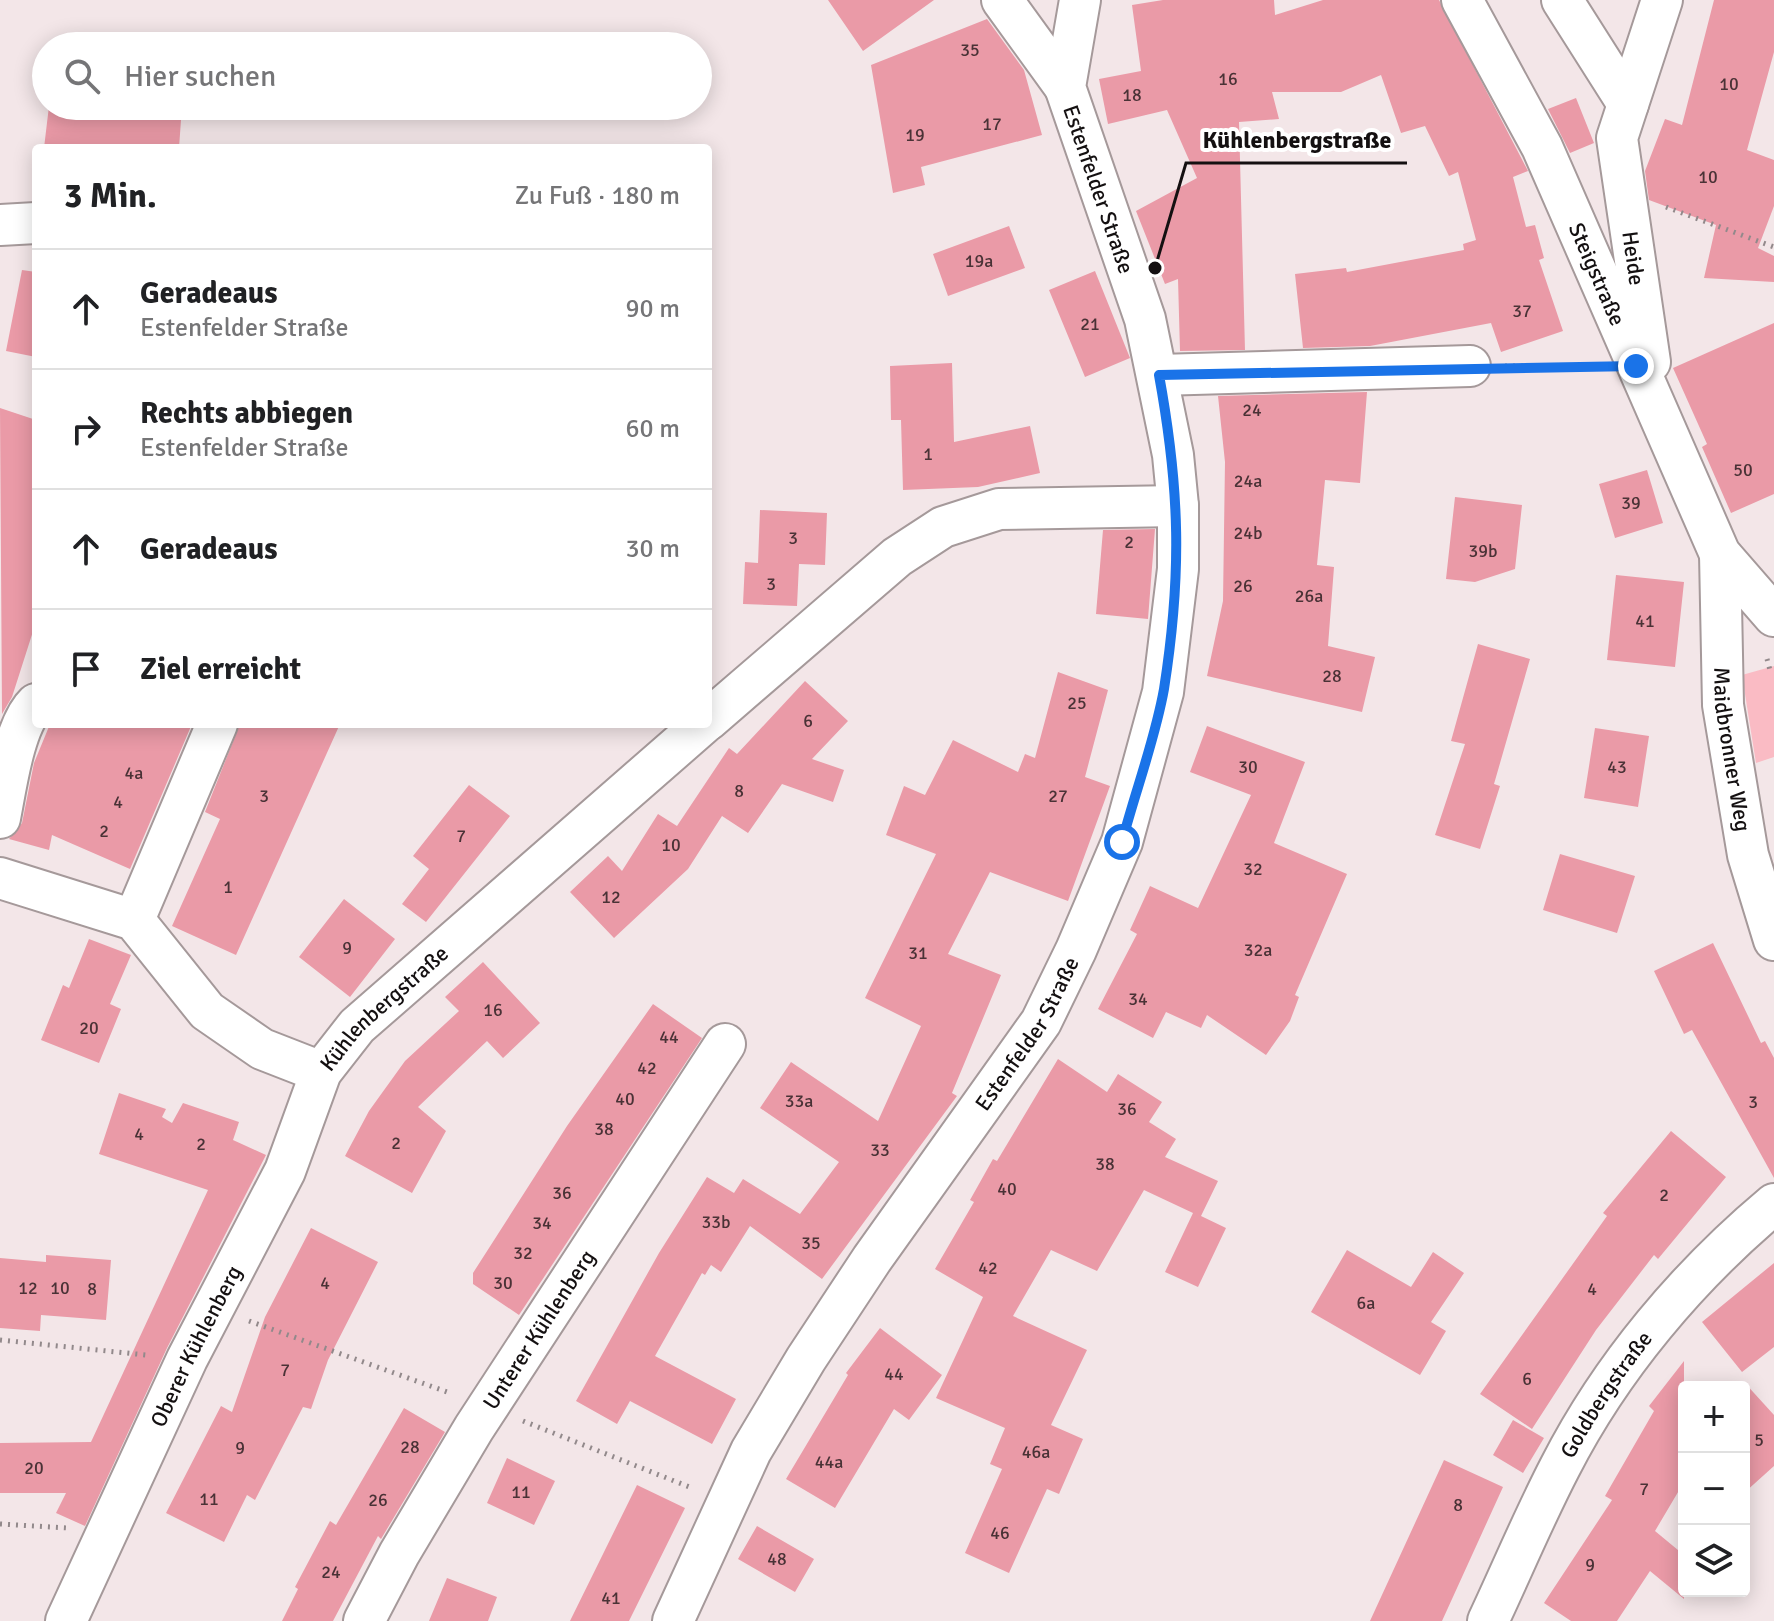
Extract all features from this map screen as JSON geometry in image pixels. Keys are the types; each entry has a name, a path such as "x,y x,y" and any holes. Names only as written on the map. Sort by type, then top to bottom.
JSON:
{"street":[{"path":"1002,0 1065,87"},
{"name":"Estenfelder Straße","path":"673,1621 751,1451 872,1259 1023,1051 1076,950 1122,842 1163,692 1178,569 1178,506 1159,375 1145,319 1065,87 1080,0"},
{"name":"Steigstraße","path":"1462,0 1542,147 1720,554"},
{"path":"1562,0 1628,104"},
{"name":"Heide","path":"1657,413 1617,138 1662,0"},
{"path":"0,225 32,223"},
{"path":"1159,375 1470,366"},
{"path":"712,717 897,557 943,527 999,509 1178,506"},
{"path":"1720,554 1774,616"},
{"name":"Maidbronner Weg","path":"1720,554 1723,705 1748,855 1774,940"},
{"path":"0,818 4,776 32,708"},
{"path":"0,878 134,920 215,728"},
{"name":"Kühlenbergstraße","path":"134,920 207,1011 262,1049 321,1072 357,1026 698,728"},
{"name":"Unterer Kühlenberg","path":"364,1621 429,1503 725,1044"},
{"name":"Oberer Kühlenberg","path":"66,1621 187,1359 285,1171 321,1072"},
{"name":"Goldbergstraße","path":"1488,1621 1560,1466 1600,1399 1647,1335 1707,1266 1774,1204"}],"path":[{"path":"1624,192 1774,247"},
{"path":"1470,366 1636,366"},
{"path":"1767,659 1771,674"},
{"path":"0,1340 187,1359"},
{"path":"0,1524 108,1530"}],"shaded area":[{"path":"1774,666 1774,757 1756,763 1742,675"}],"building":[{"path":"828,0 934,0 863,51"},
{"path":"1163,0 1274,0 1275,15 1323,0 1439,0 1528,171 1513,177 1526,227 1535,225 1544,258 1539,260 1563,331 1501,352 1491,323 1370,346 1303,348 1295,274 1346,268 1347,272 1464,250 1463,244 1476,240 1458,172 1449,176 1425,126 1401,133 1381,75 1341,92 1272,92 1279,119 1239,122 1245,350 1180,351 1178,279 1165,284 1136,211 1197,178 1167,110 1108,124 1099,79 1141,71 1132,5"},
{"path":"1714,0 1774,0 1774,52 1747,150 1774,160 1774,206 1758,248 1774,256 1774,282 1704,278 1716,225 1649,200 1645,171 1665,119 1682,125"},
{"path":"987,19 1024,70 1042,135 921,167 925,185 893,193 871,65"},
{"path":"1576,98 1594,143 1570,153 1548,109"},
{"path":"47,120 181,120 179,144 44,144"},
{"path":"1009,226 1025,268 948,296 933,254"},
{"path":"22,270 32,271 32,356 6,351"},
{"path":"1095,271 1130,358 1085,377 1049,290"},
{"path":"1774,323 1774,494 1731,513 1702,447 1707,444 1673,368"},
{"path":"952,363 954,442 1030,426 1040,473 978,487 903,490 901,420 891,420 890,366"},
{"path":"1367,392 1360,483 1325,480 1317,565 1334,567 1328,646 1375,657 1362,712 1207,676 1223,601 1225,462 1218,396"},
{"path":"0,408 32,419 32,634 12,697 2,714"},
{"path":"1647,470 1663,523 1615,538 1599,484"},
{"path":"1455,497 1522,505 1515,569 1475,582 1446,579"},
{"path":"760,510 827,513 825,565 799,564 797,606 743,604 745,562 758,563"},
{"path":"1155,529 1148,619 1096,614 1103,530"},
{"path":"1616,575 1684,582 1675,667 1607,660"},
{"path":"1478,644 1530,659 1494,784 1500,786 1480,849 1435,835 1465,744 1451,741"},
{"path":"1058,672 1108,690 1085,777 1110,786 1068,901 990,872 948,954 1001,975 952,1093 957,1096 822,1279 750,1226 721,1272 711,1265 705,1275 702,1273 655,1356 736,1399 712,1444 630,1401 617,1424 576,1401 659,1253 707,1177 734,1193 743,1179 800,1214 839,1162 760,1108 791,1062 878,1121 921,1026 865,998 936,854 886,835 904,786 925,795 953,740 1018,772 1025,754 1035,758"},
{"path":"805,681 848,721 812,759 844,770 833,802 782,784 748,833 722,816 688,869 614,938 570,892 608,856 622,871 658,814 677,826 729,748 737,754"},
{"path":"1207,726 1305,762 1274,843 1347,874 1295,995 1299,997 1290,1021 1266,1055 1207,1015 1201,1028 1166,1012 1153,1038 1098,1009 1137,934 1130,930 1150,886 1198,908 1251,795 1190,772"},
{"path":"48,728 190,728 130,869 52,835 49,850 9,839 22,823 34,763"},
{"path":"238,728 338,728 236,955 172,926 220,819 205,812"},
{"path":"1595,728 1649,736 1638,807 1584,798"},
{"path":"469,785 510,816 426,922 402,904 429,869 413,856"},
{"path":"1560,854 1635,876 1617,933 1543,910"},
{"path":"344,899 395,939 350,997 299,957"},
{"path":"89,939 131,955 110,1004 121,1009 99,1063 41,1040 63,985 69,988"},
{"path":"1713,943 1761,1043 1765,1041 1774,1058 1774,1178 1692,1030 1684,1034 1654,971"},
{"path":"483,962 540,1023 503,1058 487,1041 418,1107 446,1131 412,1193 345,1156 369,1111 405,1061 459,1011 445,997"},
{"path":"653,1004 702,1038 519,1315 473,1284 473,1273 567,1126"},
{"path":"1058,1059 1107,1092 1118,1074 1162,1102 1149,1122 1176,1139 1165,1157 1218,1181 1201,1216 1226,1228 1198,1287 1165,1272 1193,1213 1144,1190 1097,1271 1051,1250 1013,1316 1087,1350 1051,1425 1083,1439 1059,1494 1047,1489 1009,1573 965,1553 1002,1469 990,1464 1005,1428 936,1398 983,1297 935,1269 974,1202 970,1200 993,1159 997,1161"},
{"path":"119,1093 166,1109 162,1117 172,1123 183,1103 239,1122 233,1140 266,1155 167,1348 85,1526 56,1513 66,1493 0,1493 0,1443 91,1442 208,1190 99,1154"},
{"path":"1671,1131 1726,1177 1658,1259 1654,1255 1596,1330 1532,1429 1480,1394 1607,1216 1603,1213"},
{"path":"311,1228 378,1262 328,1360 311,1409 303,1407 255,1500 247,1495 224,1542 166,1513 221,1406 232,1412 265,1317"},
{"path":"1347,1250 1411,1287 1433,1252 1464,1273 1431,1322 1446,1331 1420,1375 1311,1312"},
{"path":"46,1255 111,1260 106,1320 41,1315 40,1331 0,1328 0,1258 46,1262"},
{"path":"1774,1263 1774,1347 1742,1372 1702,1322"},
{"path":"880,1328 942,1375 909,1420 894,1409 835,1508 786,1479 848,1375 846,1373"},
{"path":"1684,1361 1684,1381 1678,1381 1678,1492 1655,1531 1678,1550 1678,1594 1650,1571 1617,1621 1571,1621 1544,1603 1612,1500 1605,1496 1654,1411 1649,1406"},
{"path":"1750,1389 1774,1415 1774,1466 1750,1488"},
{"path":"404,1408 445,1432 381,1539 378,1536 333,1621 282,1621 298,1589 295,1587 330,1521 336,1525"},
{"path":"1513,1420 1544,1438 1523,1473 1493,1455"},
{"path":"507,1458 555,1481 534,1525 487,1503"},
{"path":"1444,1460 1503,1487 1442,1621 1370,1621"},
{"path":"637,1485 685,1508 629,1621 570,1621"},
{"path":"757,1526 814,1559 795,1592 738,1559"},
{"path":"447,1578 497,1597 488,1621 429,1621"}],"place":[{"name":"Kühlenbergstraße","path":"1155,268"}],"route":[{"path":"1122,842 1163,692 1178,569 1178,506 1159,375 1470,366 1636,366"}]}
